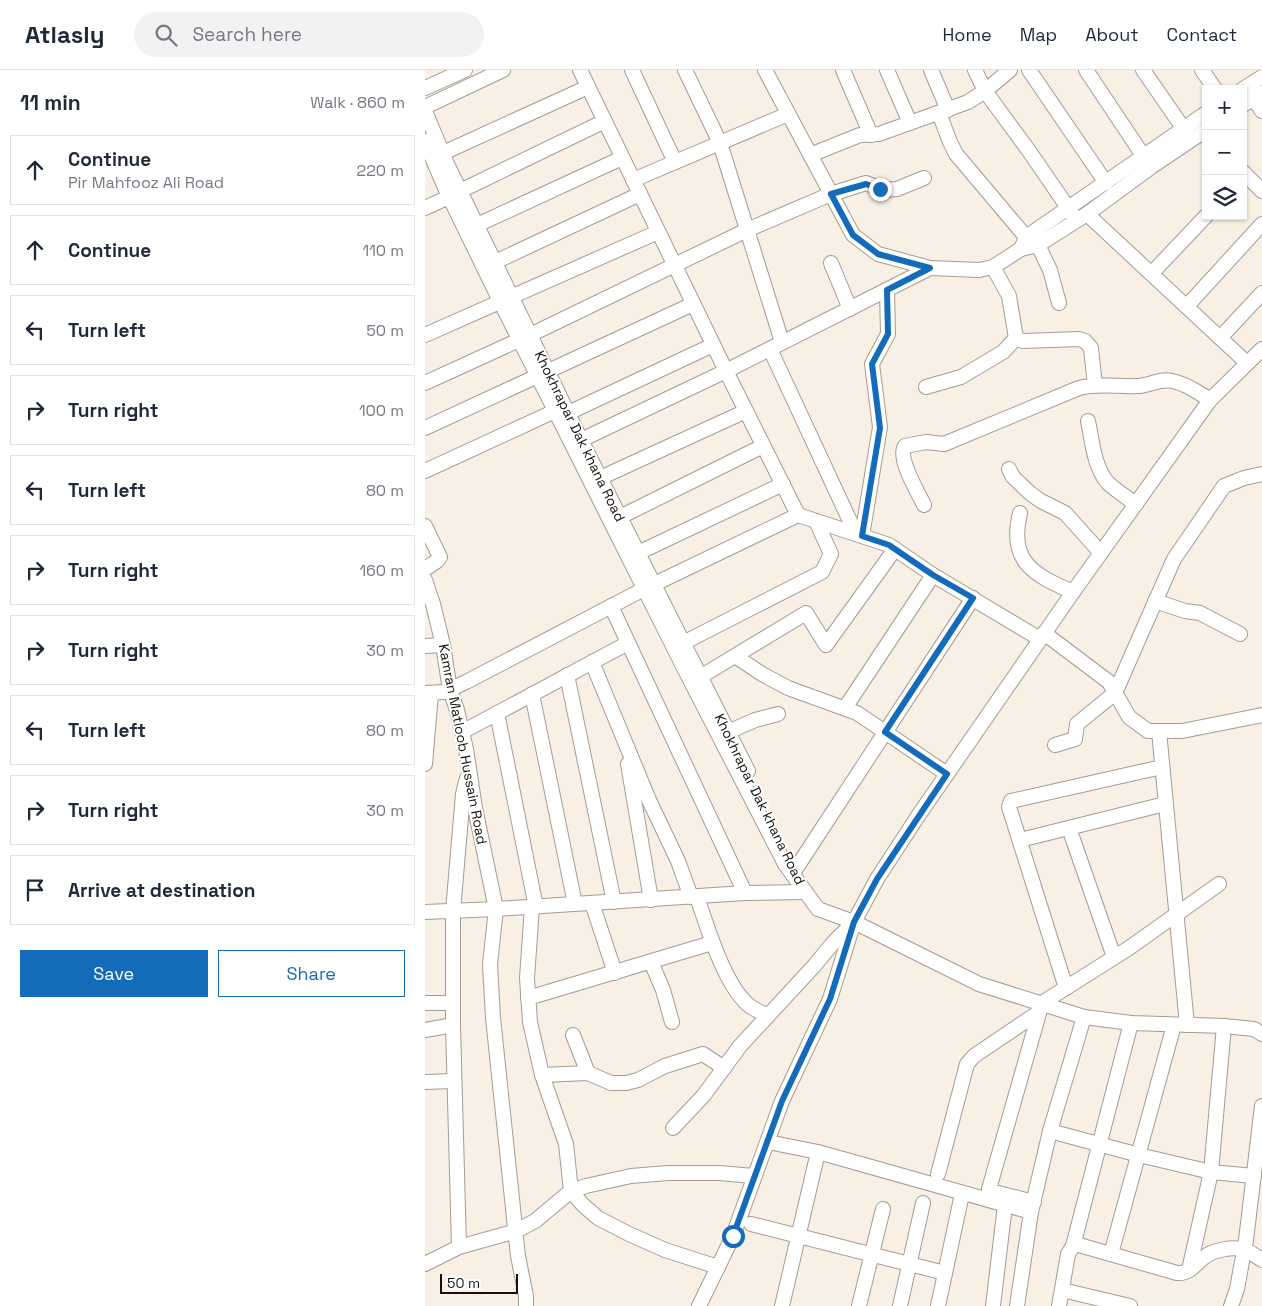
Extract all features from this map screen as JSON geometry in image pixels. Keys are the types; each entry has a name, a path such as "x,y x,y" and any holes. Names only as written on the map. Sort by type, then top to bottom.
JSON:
{"street":[{"path":"425,88 465,70"},
{"path":"425,106 503,70"},
{"path":"580,70 713,345 798,515"},
{"path":"632,70 675,162"},
{"path":"685,70 720,143 747,230 776,346 859,535"},
{"path":"765,70 853,235 878,254 930,268 979,270 993,268 1024,243 1077,214 1105,183 1198,133 1143,70"},
{"path":"843,70 871,135"},
{"path":"887,70 910,123"},
{"path":"931,70 944,112 950,142 956,154 1024,243 1038,245 1147,161"},
{"path":"975,70 985,91 1077,214 1152,273 1247,362"},
{"path":"1029,70 1105,183"},
{"path":"1086,70 1147,161"},
{"path":"1202,70 1212,85"},
{"path":"810,155 860,135 879,134 968,102 985,91 1008,71"},
{"path":"1247,86 1260,76"},
{"path":"434,159 588,87"},
{"path":"1253,99 1262,111"},
{"name":"Khokhrapar Dak khana Road","path":"425,111 434,159"},
{"path":"633,180 789,114"},
{"path":"425,208 605,122"},
{"name":"Khokhrapar Dak khana Road","path":"425,141 455,194 477,225 495,262 506,299"},
{"path":"477,225 622,158"},
{"path":"1245,175 1262,191"},
{"path":"425,383 747,230 831,194 866,184 883,190 897,189 924,178"},
{"name":"Khokhrapar Dak khana Road","path":"455,194 781,856 804,892"},
{"path":"495,262 640,194"},
{"path":"1152,273 1202,220"},
{"path":"1187,306 1262,224"},
{"path":"425,335 658,232"},
{"path":"1038,245 1050,270 1059,303"},
{"path":"831,263 850,309"},
{"path":"581,440 726,371 930,268"},
{"path":"993,268 1009,296 1016,338"},
{"path":"859,535 880,428 872,364 888,334 887,290"},
{"path":"1220,338 1262,293"},
{"path":"425,428 693,304"},
{"path":"1016,338 1023,341 1079,339 1085,341 1091,348 1095,385"},
{"path":"925,387 961,378 1003,352 1016,338"},
{"path":"425,472 713,345"},
{"path":"699,1306 733,1236 782,1101 830,999 854,922 877,879 1042,636 1210,400 1262,349"},
{"path":"924,505 908,473 903,451 905,446 926,442 943,444 1079,388 1095,385 1140,386 1158,381 1172,381 1190,387 1210,400"},
{"path":"601,478 746,411"},
{"name":"Khokhrapar Dak khana Road","path":"562,412 581,440 601,478 638,553 649,587 683,643 781,838 804,892"},
{"path":"1088,421 1103,476 1112,486 1136,504"},
{"path":"620,517 763,446"},
{"path":"1009,469 1013,477 1031,494 1048,506 1065,514 1101,553"},
{"path":"1055,745 1075,739 1077,724 1115,693 1174,559 1225,486 1244,478 1262,474"},
{"path":"638,553 783,484"},
{"path":"1020,514 1016,539 1027,564 1044,580 1073,592"},
{"path":"425,764 428,693 450,690 611,606 798,515 889,545 933,575 1042,636 1109,682 1129,717 1148,731 1181,731 1262,715"},
{"path":"683,643 822,572 831,554 817,521"},
{"path":"425,528 440,557 425,569"},
{"path":"700,677 806,613 826,645 895,549"},
{"path":"845,708 933,575"},
{"name":"Kamran Matloob Hussain Road","path":"425,580 429,604 443,645 450,690 462,732 496,910 490,964 493,1018 526,1306"},
{"path":"795,870 973,598"},
{"path":"1155,601 1185,612 1200,613 1240,634"},
{"path":"611,606 745,893"},
{"path":"462,732 628,643"},
{"path":"425,646 443,645"},
{"path":"735,656 788,688 857,713 947,774"},
{"path":"592,662 661,828 694,897 712,943 734,986 750,1006 768,1016"},
{"path":"567,675 614,902"},
{"path":"532,694 575,904"},
{"path":"497,714 534,907 527,978 529,1022 542,1075 566,1144 571,1191 598,1218 665,1250 718,1267"},
{"path":"728,732 755,720 778,714"},
{"path":"1111,1254 1139,1155 1180,1025 1176,914 1159,731"},
{"path":"625,741 651,900"},
{"path":"1067,988 1009,807 1011,801 1162,767"},
{"path":"459,1247 452,1003 453,911 463,794 469,770"},
{"path":"1020,840 1165,804"},
{"path":"1069,828 1115,957"},
{"path":"938,1174 967,1064 974,1056 1067,988 1115,957 1219,884"},
{"path":"425,912 496,910 745,893 804,892 818,910 854,922 979,984 1040,1008 1084,1017 1131,1023 1223,1026 1254,1029 1262,1034"},
{"path":"592,903 615,973"},
{"path":"673,1128 704,1095 740,1046 854,922"},
{"path":"528,998 712,943"},
{"path":"651,962 663,990 672,1022"},
{"path":"425,1003 452,1003"},
{"path":"1033,1207 989,1189 1040,1008"},
{"path":"1017,1306 1033,1207 1050,1131 1084,1017"},
{"path":"1059,1306 1068,1254 1073,1246 1131,1023"},
{"path":"425,1030 453,1025"},
{"path":"1189,1270 1211,1172 1223,1026"},
{"path":"573,1035 589,1073"},
{"path":"542,1075 589,1073 611,1083 626,1083 638,1080 665,1066 703,1054 724,1068"},
{"path":"425,1082 454,1081"},
{"path":"1231,1306 1237,1289 1244,1249 1262,1106"},
{"path":"1050,1131 1211,1172 1253,1176"},
{"path":"768,1142 818,1152 1005,1205 1033,1207"},
{"path":"782,1306 818,1152"},
{"path":"425,1264 459,1247 516,1230 535,1221 571,1191 631,1176 659,1173 719,1173 754,1176"},
{"path":"938,1306 962,1194"},
{"path":"900,1306 923,1203"},
{"path":"993,1306 1005,1205"},
{"path":"859,1306 883,1209"},
{"path":"751,1224 945,1272"},
{"path":"1073,1246 1111,1254 1177,1273 1184,1273 1205,1256 1219,1249 1244,1249 1262,1260"},
{"path":"1062,1290 1111,1304 1130,1306"}],"route":[{"path":"733,1236 782,1101 830,999 854,922 877,879 947,774 885,732 973,598 933,575 889,545 862,536 880,428 872,364 888,334 887,290 930,268 878,254 853,235 831,194 866,184 880,189"}]}
